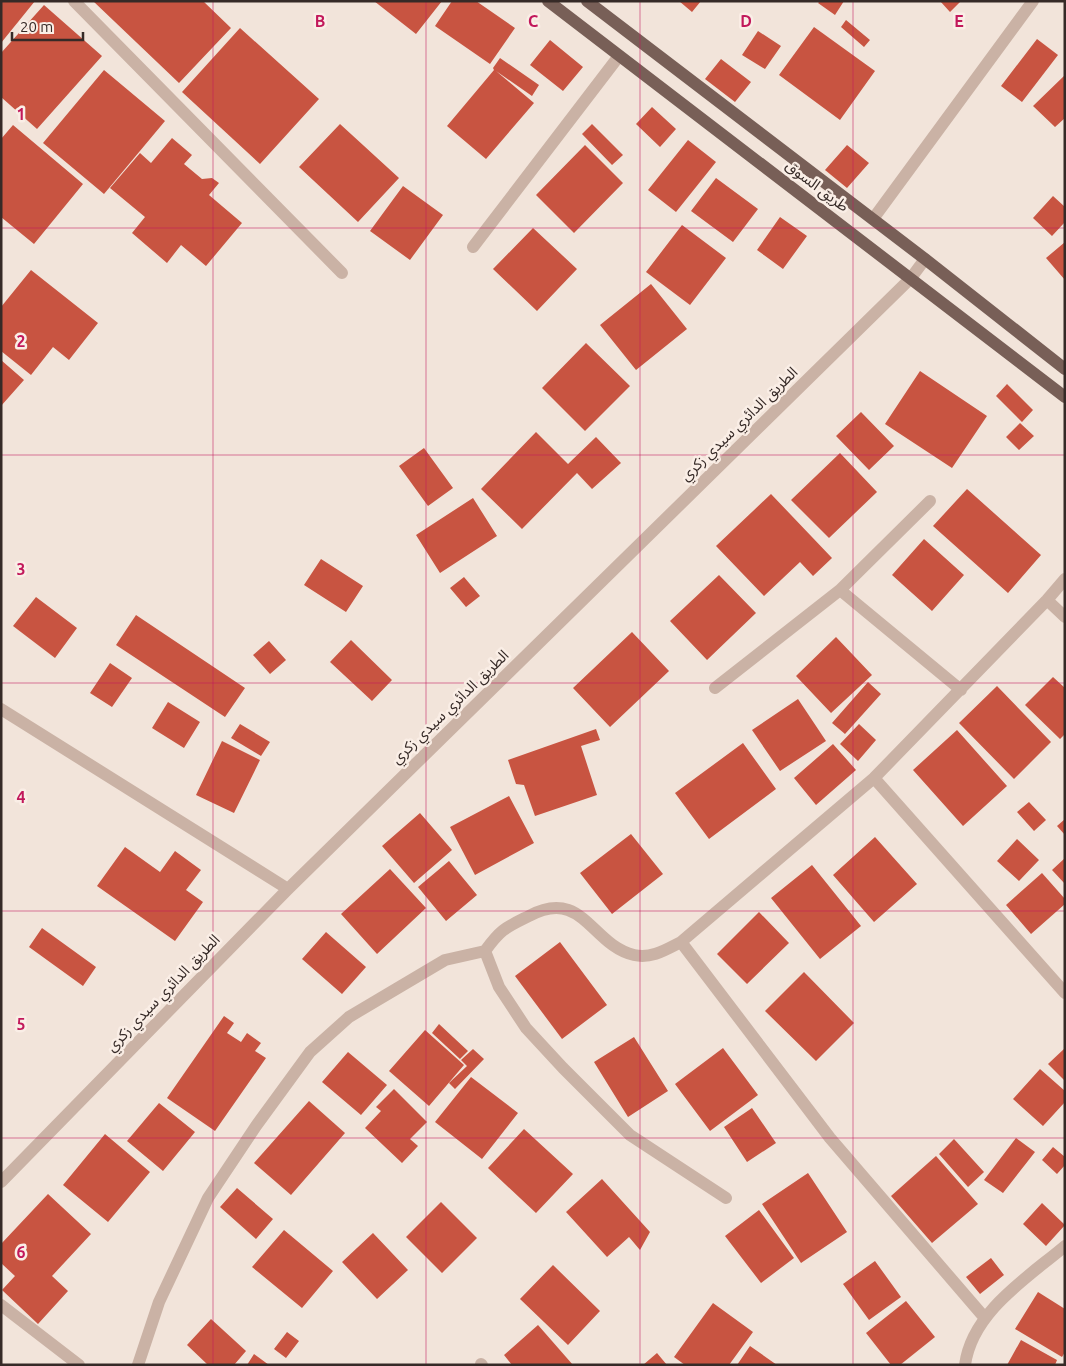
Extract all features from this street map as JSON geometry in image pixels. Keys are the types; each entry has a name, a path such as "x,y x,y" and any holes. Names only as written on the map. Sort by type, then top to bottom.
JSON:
{"main road":[{"name":"طريق السوق","path":"548,1 1065,397"},
{"name":"طريق السوق","path":"587,1 1065,368"}],"street":[{"path":"74,1 342,273"},
{"path":"873,219 1033,1"},
{"path":"473,247 619,56"},
{"name":"الطريق الدائري سيدي زكري","path":"1,1182 288,889 911,278 925,259"},
{"path":"715,688 840,590 930,501"},
{"path":"138,1365 159,1302 208,1198 256,1126 310,1052 349,1017 445,960 486,951 500,931 533,913 555,907 569,909 581,916 619,949 635,956 657,955 681,942 874,778 961,690 1065,579"},
{"path":"840,590 961,690"},
{"path":"1047,600 1065,616"},
{"path":"1,709 288,889"},
{"path":"874,778 1065,993"},
{"path":"681,942 830,1138 984,1317"},
{"path":"486,951 500,987 526,1028 563,1068 630,1135 726,1198"},
{"path":"965,1365 966,1355 984,1317 1065,1246"},
{"path":"1,1305 80,1365"}],"building":[{"path":"1,1 35,1 1,43"},
{"path":"93,1 203,1 231,28 179,83"},
{"path":"374,1 442,1 416,34"},
{"path":"452,1 476,1 515,28 490,64 435,26"},
{"path":"679,1 701,1 692,12"},
{"path":"820,1 844,1 835,15 818,3"},
{"path":"940,1 961,1 950,12"},
{"path":"44,5 102,56 37,129 1,97 1,53"},
{"path":"846,20 870,40 864,47 841,27"},
{"path":"814,27 875,71 840,120 779,75"},
{"path":"240,28 319,99 260,164 182,92"},
{"path":"758,31 781,46 765,69 742,55"},
{"path":"1037,39 1058,55 1022,102 1001,86"},
{"path":"550,40 583,67 563,91 530,65"},
{"path":"500,58 539,85 532,96 496,71 534,103 486,159 447,126 494,70 493,68"},
{"path":"721,59 751,82 735,102 705,79"},
{"path":"104,70 165,121 104,194 43,143"},
{"path":"1065,75 1065,118 1055,127 1033,106"},
{"path":"652,107 676,129 660,147 636,124"},
{"path":"340,124 399,178 358,222 299,167"},
{"path":"592,124 623,155 612,165 582,134"},
{"path":"13,125 83,184 34,244 1,217 1,139"},
{"path":"172,138 192,155 184,164 202,179 212,178 219,183 209,195 242,223 206,266 181,245 167,263 132,233 145,217 110,188 140,153 151,163"},
{"path":"688,140 716,162 676,212 648,190"},
{"path":"585,145 623,183 574,233 536,195"},
{"path":"847,145 869,163 847,188 825,170"},
{"path":"716,178 758,209 733,242 691,211"},
{"path":"403,186 443,215 410,260 370,231"},
{"path":"1053,196 1065,207 1065,222 1052,236 1033,218"},
{"path":"780,217 807,236 783,269 757,250"},
{"path":"682,225 726,258 690,305 646,272"},
{"path":"533,228 577,269 537,311 493,269"},
{"path":"1065,242 1065,280 1046,258"},
{"path":"31,270 98,323 69,360 53,347 31,375 1,351 1,307"},
{"path":"651,284 687,329 636,370 600,325"},
{"path":"586,343 630,386 585,431 542,388"},
{"path":"1,360 24,380 1,406"},
{"path":"920,371 987,416 952,468 885,424"},
{"path":"1007,384 1033,410 1022,422 996,396"},
{"path":"861,412 894,446 869,470 836,436"},
{"path":"1020,423 1034,436 1019,450 1006,437"},
{"path":"536,432 568,464 596,437 621,463 592,489 577,473 522,529 481,489"},
{"path":"424,448 453,488 428,506 399,466"},
{"path":"840,453 877,492 829,538 791,500"},
{"path":"967,489 1041,555 1008,593 933,526"},
{"path":"771,494 832,558 813,576 800,562 764,596 716,546"},
{"path":"473,498 497,536 440,573 416,535"},
{"path":"924,539 964,575 932,611 892,575"},
{"path":"321,559 363,586 346,612 304,585"},
{"path":"719,575 756,613 707,660 670,621"},
{"path":"464,577 480,596 466,607 450,588"},
{"path":"36,597 77,628 55,658 13,626"},
{"path":"136,615 245,688 225,717 116,645"},
{"path":"632,632 669,671 610,727 573,688"},
{"path":"836,637 872,675 831,713 796,676"},
{"path":"351,640 392,680 372,701 330,662"},
{"path":"269,641 286,660 270,674 253,655"},
{"path":"110,663 132,678 112,707 90,693"},
{"path":"1053,677 1065,688 1065,734 1060,739 1025,705"},
{"path":"868,682 881,694 845,734 832,723"},
{"path":"997,686 1051,742 1014,779 959,723"},
{"path":"798,699 826,741 780,771 752,730"},
{"path":"168,702 200,722 184,748 152,728"},
{"path":"240,724 270,742 261,756 231,738"},
{"path":"859,724 876,740 858,761 840,744"},
{"path":"596,729 600,740 581,746 597,795 535,816 524,785 516,784 508,760"},
{"path":"957,730 1007,786 963,826 913,770"},
{"path":"222,741 260,760 234,813 196,795"},
{"path":"743,743 776,789 709,839 675,793"},
{"path":"833,744 856,770 816,805 794,778"},
{"path":"509,796 534,843 475,875 450,827"},
{"path":"1029,802 1046,820 1034,831 1017,812"},
{"path":"420,813 452,850 414,883 382,846"},
{"path":"1065,819 1065,835 1057,826"},
{"path":"631,834 663,874 612,914 580,873"},
{"path":"875,837 917,884 874,922 833,875"},
{"path":"1017,839 1039,860 1019,881 997,861"},
{"path":"125,847 160,872 175,851 201,870 186,890 203,902 175,941 97,886"},
{"path":"1065,858 1065,884 1052,870"},
{"path":"449,861 477,895 446,921 418,887"},
{"path":"812,865 861,926 820,959 771,898"},
{"path":"390,869 426,908 377,954 341,914"},
{"path":"1042,873 1065,899 1065,904 1031,934 1006,905"},
{"path":"759,912 789,943 747,984 717,954"},
{"path":"42,928 96,967 83,986 29,947"},
{"path":"326,932 366,967 342,994 302,959"},
{"path":"560,942 607,1005 562,1039 515,976"},
{"path":"804,972 854,1023 816,1061 765,1011"},
{"path":"224,1016 234,1023 227,1033 241,1042 247,1033 261,1043 255,1051 266,1058 215,1131 167,1098"},
{"path":"439,1024 468,1051 460,1059 432,1033"},
{"path":"425,1030 464,1065 429,1106 389,1071"},
{"path":"634,1037 668,1091 628,1117 594,1062"},
{"path":"723,1048 758,1095 710,1131 675,1084"},
{"path":"1065,1048 1065,1081 1048,1064"},
{"path":"473,1049 484,1059 455,1089 449,1083 467,1066 461,1060"},
{"path":"348,1052 387,1085 361,1115 322,1082"},
{"path":"1040,1069 1065,1091 1065,1102 1043,1126 1013,1099"},
{"path":"471,1077 518,1113 482,1159 435,1122"},
{"path":"394,1089 427,1122 410,1139 418,1146 402,1163 365,1128 381,1111 376,1107"},
{"path":"309,1101 345,1133 291,1195 254,1163"},
{"path":"159,1103 195,1132 163,1171 127,1141"},
{"path":"752,1108 776,1143 747,1162 724,1127"},
{"path":"524,1129 573,1174 536,1213 488,1168"},
{"path":"105,1134 150,1172 108,1222 63,1185"},
{"path":"1016,1138 1035,1152 1003,1193 984,1180"},
{"path":"954,1139 984,1172 968,1187 939,1154"},
{"path":"1053,1147 1065,1157 1065,1165 1057,1174 1042,1160"},
{"path":"936,1156 978,1204 932,1243 891,1196"},
{"path":"808,1173 847,1232 801,1263 762,1204"},
{"path":"602,1179 650,1232 640,1250 629,1237 607,1257 566,1212"},
{"path":"237,1188 273,1219 256,1239 220,1207"},
{"path":"48,1194 91,1234 52,1276 68,1291 38,1324 2,1290 15,1276 1,1263 1,1244"},
{"path":"441,1202 477,1238 442,1273 406,1237"},
{"path":"1042,1203 1065,1225 1046,1246 1023,1224"},
{"path":"759,1210 794,1258 761,1283 725,1236"},
{"path":"284,1230 333,1271 302,1308 252,1267"},
{"path":"373,1233 408,1270 377,1299 342,1262"},
{"path":"991,1258 1004,1275 980,1294 966,1277"},
{"path":"875,1261 901,1297 869,1320 843,1284"},
{"path":"553,1265 600,1311 568,1345 520,1299"},
{"path":"1038,1292 1065,1309 1065,1352 1062,1357 1015,1329"},
{"path":"906,1301 935,1337 900,1365 891,1365 866,1333"},
{"path":"713,1303 753,1332 729,1365 685,1365 674,1357"},
{"path":"211,1319 246,1351 234,1365 208,1365 187,1345"},
{"path":"538,1325 573,1365 512,1365 504,1355"},
{"path":"287,1332 299,1341 286,1358 274,1349"},
{"path":"1021,1340 1057,1360 1055,1365 1007,1365"},
{"path":"750,1346 777,1365 737,1365"},
{"path":"657,1353 667,1365 643,1365"},
{"path":"254,1354 269,1365 247,1365"}]}
